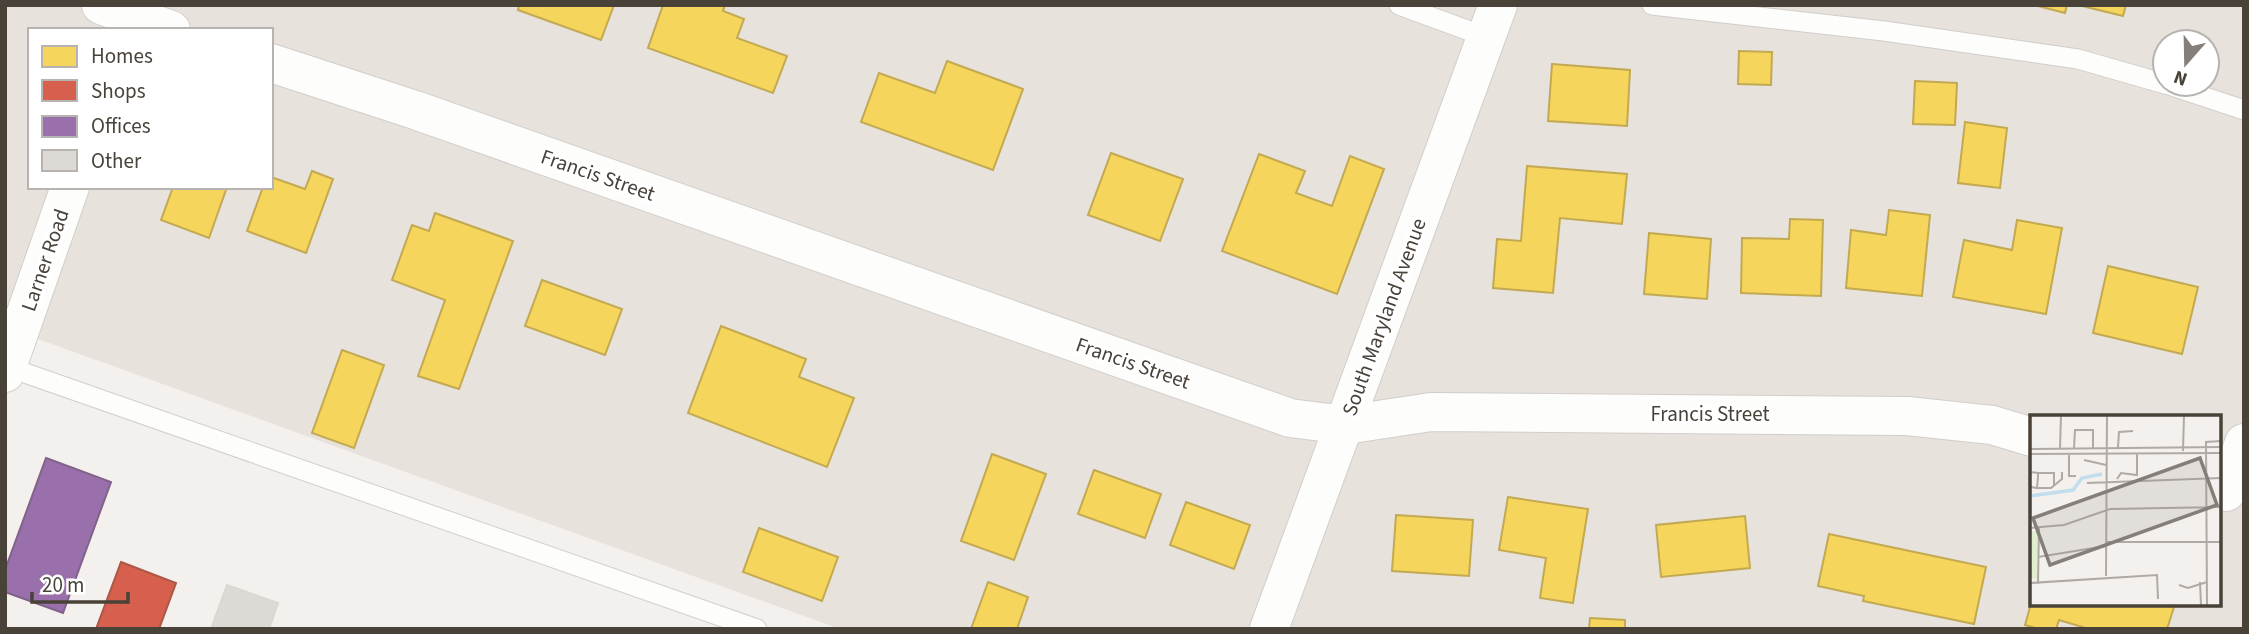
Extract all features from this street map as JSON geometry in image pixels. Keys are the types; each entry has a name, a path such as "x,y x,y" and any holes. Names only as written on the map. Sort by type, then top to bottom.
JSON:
{"street":[{"path":"122,14 165,28"},
{"name":"South Maryland Avenue","path":"1269,629 1492,21"},
{"name":"Francis Street","path":"273,64 415,110 1290,418 1345,425 1431,412 1907,416 1992,425 2030,436"},
{"name":"Larner Road","path":"6,368 69,189"},
{"path":"2229,493 2244,443"}],"lane":[{"path":"1399,5 1492,21"},
{"path":"1652,5 1884,31 2078,59 2151,80"},
{"path":"2208,98 2244,110"},
{"path":"6,368 757,629"}],"shaded area":[{"path":"5,5 2244,5 2244,629 840,629 5,327"}],"building: Homes":[{"path":"519,5 614,5 601,40 518,10"},
{"path":"663,5 725,5 723,11 744,19 737,38 787,56 773,93 648,48"},
{"path":"2034,5 2067,5 2065,13"},
{"path":"2078,5 2126,5 2123,16"},
{"path":"1739,51 1772,52 1771,85 1738,84"},
{"path":"947,61 1023,89 993,170 861,122 879,73 935,93"},
{"path":"1552,64 1630,70 1627,126 1548,121"},
{"path":"1915,81 1957,83 1955,125 1913,124"},
{"path":"1965,122 2007,128 2000,188 1958,183"},
{"path":"1111,153 1183,179 1160,241 1088,215"},
{"path":"1259,154 1305,171 1296,193 1332,206 1350,156 1384,169 1337,294 1222,251"},
{"path":"1527,166 1627,174 1622,224 1560,218 1553,293 1493,288 1497,239 1521,241"},
{"path":"312,171 333,179 306,253 247,231 262,189 273,189 273,178 305,189"},
{"path":"172,189 226,189 209,238 161,220"},
{"path":"1889,210 1930,215 1922,296 1846,288 1851,230 1886,235"},
{"path":"435,213 513,241 459,389 418,376 445,300 392,280 412,225 429,231"},
{"path":"1790,219 1823,220 1821,296 1741,293 1742,238 1789,239"},
{"path":"2017,220 2062,228 2046,314 1953,297 1964,240 2012,250"},
{"path":"1649,233 1711,239 1707,299 1644,294"},
{"path":"2108,266 2198,287 2182,354 2093,333"},
{"path":"542,280 622,309 605,355 525,326"},
{"path":"721,326 806,359 799,377 854,398 827,467 688,413"},
{"path":"342,350 384,365 354,448 312,433"},
{"path":"992,454 1046,474 1014,560 961,541"},
{"path":"1094,470 1161,494 1145,538 1078,514"},
{"path":"1508,497 1588,509 1573,603 1540,598 1546,558 1499,550"},
{"path":"1186,502 1250,525 1234,569 1170,545"},
{"path":"1396,515 1473,520 1469,576 1392,571"},
{"path":"1745,516 1750,568 1661,577 1656,525"},
{"path":"759,528 838,557 822,601 743,572"},
{"path":"1829,534 1986,567 1974,624 1863,601 1864,596 1818,586"},
{"path":"988,582 1028,597 1017,629 971,629"},
{"path":"2030,606 2174,606 2167,629 2089,629 2059,620 2056,629 2039,629 2025,625"},
{"path":"1590,618 1625,620 1625,629 1589,629"}],"building: Shops":[{"path":"121,562 176,583 159,629 96,629"}],"building: Offices":[{"path":"46,458 111,482 63,613 5,592 5,570"}],"building: Other":[{"path":"227,585 278,603 269,629 211,629"}]}
